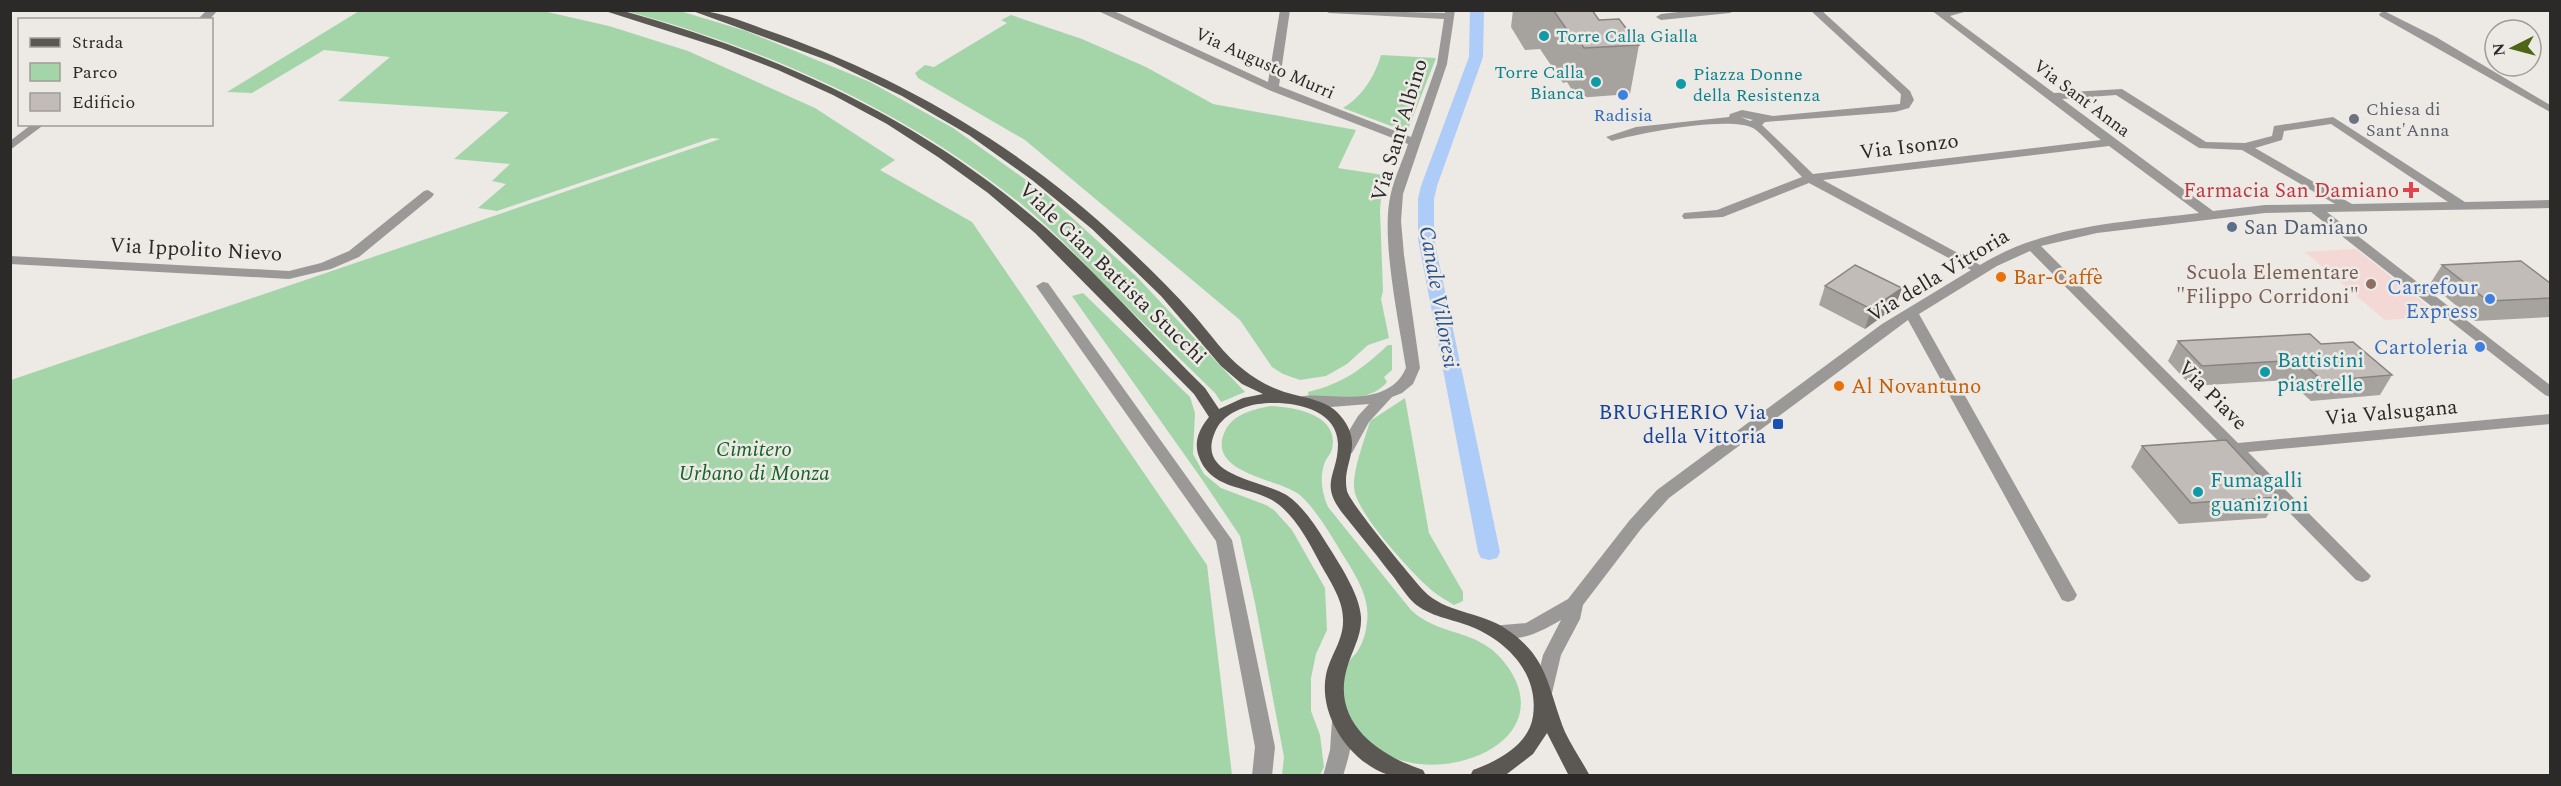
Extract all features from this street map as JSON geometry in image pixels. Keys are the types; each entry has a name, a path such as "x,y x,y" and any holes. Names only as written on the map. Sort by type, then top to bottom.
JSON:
{"main road":[{"name":"Viale Gian Battista Stucchi","path":"607,10 663,24 794,71 849,98 939,150 1041,231 1200,391 1217,418 1232,407 1247,401 1264,398 1293,399"},
{"name":"Viale Gian Battista Stucchi","path":"695,10 838,61 894,88 995,147 1047,185 1098,227 1186,316 1232,370 1258,387 1320,408 1332,416 1343,432 1346,449"},
{"path":"1217,418 1208,430 1204,441 1205,453 1211,464 1234,482 1269,492 1287,503 1320,544 1351,607 1351,637 1335,680 1335,700 1342,721 1355,741 1375,757 1398,770 1416,776"},
{"path":"1346,449 1338,475 1341,498 1419,597 1436,609 1475,621 1497,631 1525,654 1537,673 1559,740 1580,776"},
{"path":"1480,776 1504,766 1523,752 1536,734 1544,698"}],"street":[{"name":"Via Augusto Murri","path":"1101,10 1166,36 1273,88 1415,143"},
{"path":"1273,88 1285,10"},
{"path":"1329,10 1450,13"},
{"path":"1661,16 1730,10"},
{"path":"1612,137 1636,130 1736,120 1747,124 1773,119 1895,109 1905,106 1908,100 1906,93 1815,10"},
{"path":"1938,12 1966,10"},
{"name":"Via Sant'Anna","path":"1938,12 2208,214"},
{"name":"Via Sant'Albino","path":"1346,449 1363,419 1390,393 1407,382 1413,368 1397,255 1395,221 1397,194 1442,64 1450,13"},
{"path":"2384,14 2432,39 2550,109"},
{"path":"2050,97 2118,91 2203,145 2245,147 2278,138 2278,128 2333,120 2461,205"},
{"path":"1757,121 1810,178 1980,270"},
{"path":"10,147 37,126"},
{"name":"Via Isonzo","path":"1688,216 1719,214 1810,178 2111,142"},
{"path":"2245,147 2347,206"},
{"name":"Via Ippolito Nievo","path":"10,260 289,275 326,266 354,254 428,194"},
{"name":"Via della Vittoria","path":"1574,604 1655,501 1735,439 1911,312 1980,270 2032,245 2082,231 2208,214 2347,206 2550,204"},
{"path":"2313,207 2550,392"},
{"name":"Via Piave","path":"2032,245 2362,576"},
{"path":"1043,286 1224,540 1265,747 1262,776"},
{"path":"1911,312 2068,595"},
{"name":"Via Sant'Albino","path":"1293,399 1345,402 1373,399 1390,393"},
{"name":"Via Valsugana","path":"2235,448 2550,418"},
{"path":"1497,631 1512,633 1531,629 1574,604"},
{"path":"1544,698 1548,666 1557,643 1571,619 1574,604"},
{"path":"1333,776 1340,750 1342,721"}],"shaded area":[{"name":"Scuola Elementare \"Filippo Corridoni\"","path":"2356,249 2440,316 2385,320 2305,252"}],"green space":[{"name":"Cimitero Urbano di Monza","path":"359,11 543,11 609,26 688,51 815,108 895,160 880,170 972,222 1207,565 1232,775 11,775 11,380 720,139 712,138 497,211 478,208 506,184 492,181 510,164 454,159 509,112 338,101 390,57 324,50 252,93 227,92"},
{"path":"626,11 680,11 746,31 870,82 953,128 1046,194 1136,276 1245,392 1221,402 1215,393 1043,223 975,169 929,139 833,86 783,64 732,44"},
{"path":"1011,15 1082,39 1146,67 1213,104 1356,130 1338,168 1383,175 1380,210 1383,291 1381,299 1389,338 1368,345 1347,364 1326,376 1300,380 1283,374 1272,367 1240,320 1025,140 918,78 915,73 925,65 934,67 1007,23 1001,20"},
{"path":"1381,55 1436,58 1407,132 1343,108 1367,85"},
{"path":"1083,293 1190,397 1195,413 1193,454 1204,474 1221,488 1274,510 1292,530 1325,588 1327,630 1316,654 1311,678 1311,711 1320,735 1324,767 1320,775 1282,775 1284,757 1240,536 1072,296"},
{"path":"1388,345 1392,345 1392,370 1384,377 1387,382 1380,389 1361,397 1309,398 1308,392 1342,380 1370,361"},
{"path":"1405,398 1429,533 1463,592 1463,601 1454,605 1431,590 1398,556 1366,515 1355,493 1356,467 1370,421"},
{"path":"1271,406 1292,408 1314,415 1329,428 1333,437 1332,449 1323,468 1322,479 1328,507 1411,610 1423,619 1487,646 1510,670 1520,696 1518,718 1506,737 1487,751 1463,761 1436,765 1409,763 1385,754 1364,738 1356,728 1345,706 1343,694 1348,665 1361,645 1367,626 1367,606 1360,584 1326,528 1301,496 1248,473 1225,457 1222,445 1225,431 1233,420 1251,411"}],"building":[{"path":"1553,10 1592,10 1599,20 1619,19 1639,45 1584,48 1574,33 1570,34"},
{"path":"2521,261 2550,283 2550,298 2488,301 2442,265"},
{"path":"1855,265 1902,288 1871,309 1825,286"},
{"path":"2310,334 2321,344 2353,342 2392,375 2323,381 2299,360 2202,366 2178,341"},
{"path":"2226,440 2279,497 2191,503 2142,446"}],"waterway":[{"name":"Canale Villoresi","path":"1477,10 1476,57 1429,186 1426,199 1426,239 1489,552"}],"place":[{"name":"Torre Calla Gialla","path":"1544,36"},
{"name":"Torre Calla Bianca","path":"1596,82"},
{"name":"Piazza Donne della Resistenza","path":"1681,84"},
{"name":"Radisia","path":"1623,95"},
{"name":"Chiesa di Sant'Anna","path":"2354,119"},
{"name":"Farmacia San Damiano","path":"2411,190"},
{"name":"San Damiano","path":"2232,227"},
{"name":"Bar-Caffè","path":"2001,277"},
{"name":"Scuola Elementare \"Filippo Corridoni\"","path":"2371,284"},
{"name":"Carrefour Express","path":"2490,299"},
{"name":"Cartoleria","path":"2480,347"},
{"name":"Battistini piastrelle","path":"2265,372"},
{"name":"Al Novantuno","path":"1839,386"},
{"name":"BRUGHERIO Via della Vittoria","path":"1778,424"},
{"name":"Fumagalli guanizioni","path":"2198,492"}]}
